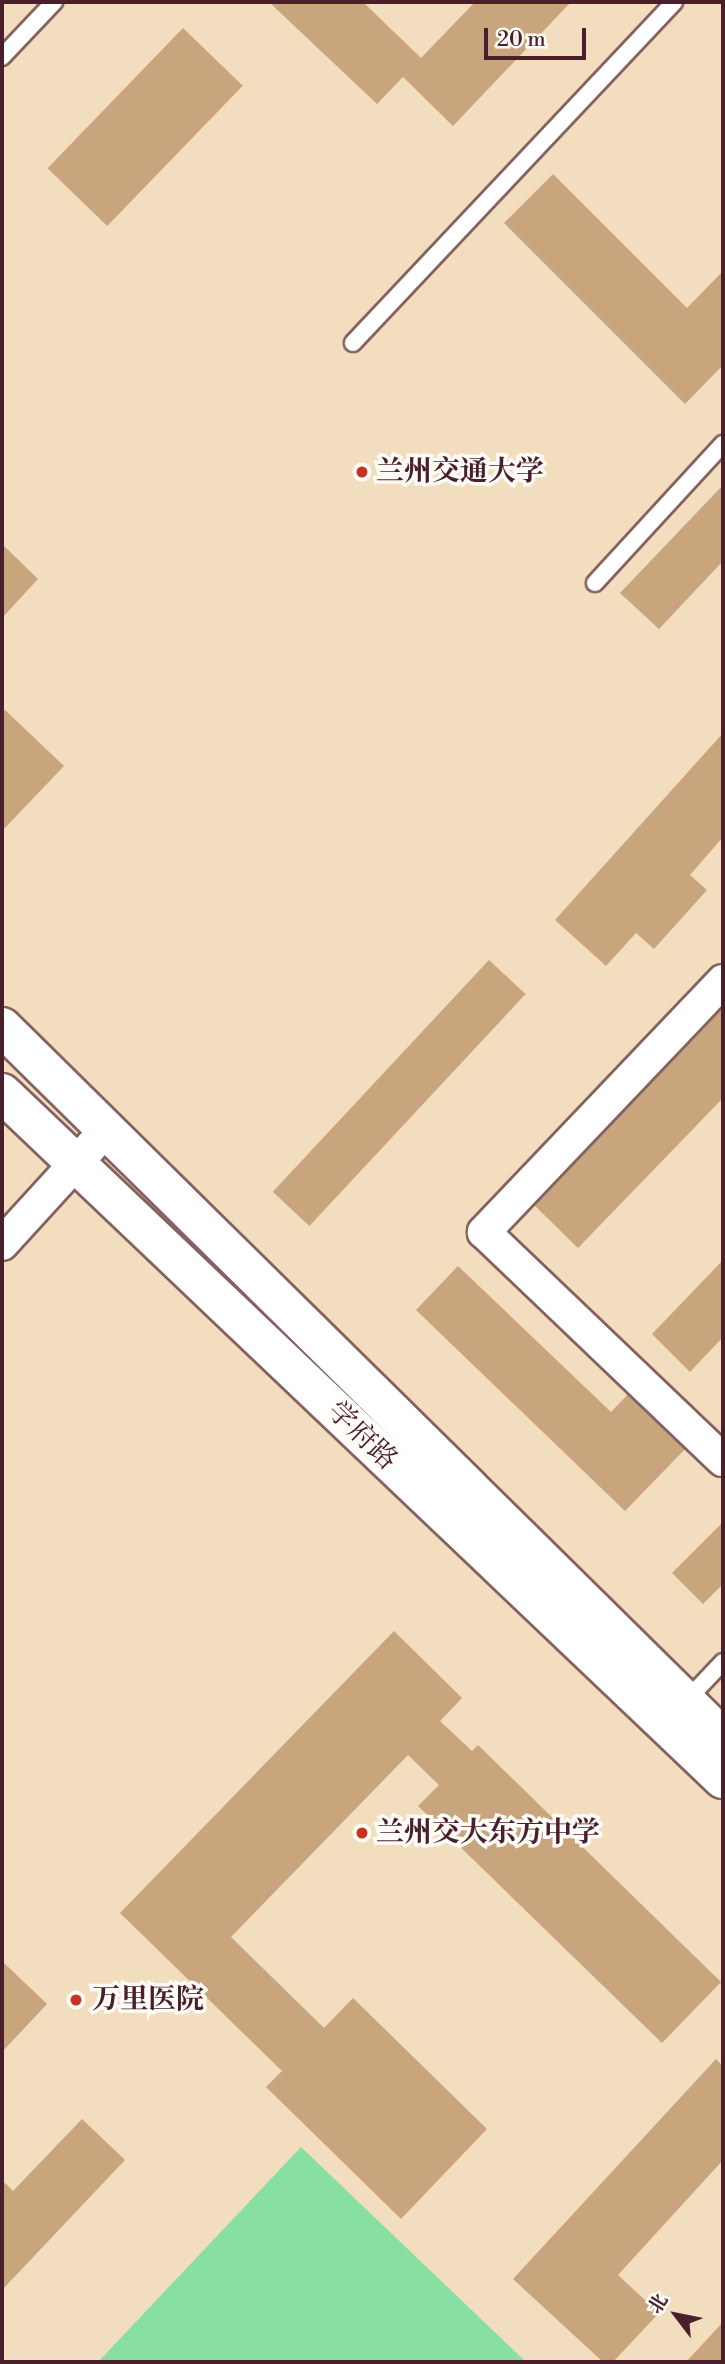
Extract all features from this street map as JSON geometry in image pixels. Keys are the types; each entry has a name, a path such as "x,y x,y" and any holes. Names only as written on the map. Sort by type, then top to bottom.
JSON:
{"street":[{"path":"723,981 484,1233 723,1460"},
{"name":"学府路","path":"2,1027 723,1738"},
{"name":"学府路","path":"2,1093 723,1779"},
{"path":"2,1244 77,1165 106,1130"}],"lane":[{"path":"2,57 54,2"},
{"path":"354,343 674,2"},
{"path":"595,583 723,444"},
{"path":"685,1702 723,1662"}],"green space":[{"path":"301,2147 526,2362 98,2362"}],"building":[{"path":"269,2 363,2 421,58 475,2 571,2 453,126 403,77 377,104"},
{"path":"183,28 243,86 107,226 48,168"},
{"path":"553,174 687,308 723,271 723,365 685,404 504,223"},
{"path":"723,485 723,561 659,629 620,593"},
{"path":"2,544 38,579 2,618"},
{"path":"5,710 64,766 2,831 2,713"},
{"path":"723,733 723,837 690,875 707,890 654,949 636,933 606,966 555,920"},
{"path":"489,960 526,994 309,1226 273,1192"},
{"path":"723,1001 723,1098 578,1248 530,1201"},
{"path":"723,1260 723,1337 690,1372 652,1334"},
{"path":"458,1266 611,1412 632,1390 689,1445 625,1511 416,1310"},
{"path":"723,1522 723,1584 703,1604 672,1573"},
{"path":"394,1631 462,1698 440,1721 472,1751 478,1745 721,1982 662,2043 418,1806 439,1785 408,1755 231,1937 324,2028 353,1998 487,2129 401,2219 266,2087 282,2071 120,1913"},
{"path":"2,1961 47,2004 2,2052"},
{"path":"716,2059 723,2066 723,2160 618,2275 659,2313 613,2362 603,2362 513,2279"},
{"path":"82,2119 125,2160 2,2290 2,2180 13,2191"},
{"path":"723,2322 723,2362 686,2362"}],"place":[{"name":"兰州交通大学","path":"362,472"},
{"name":"兰州交大东方中学","path":"362,1833"},
{"name":"万里医院","path":"76,2000"}]}
